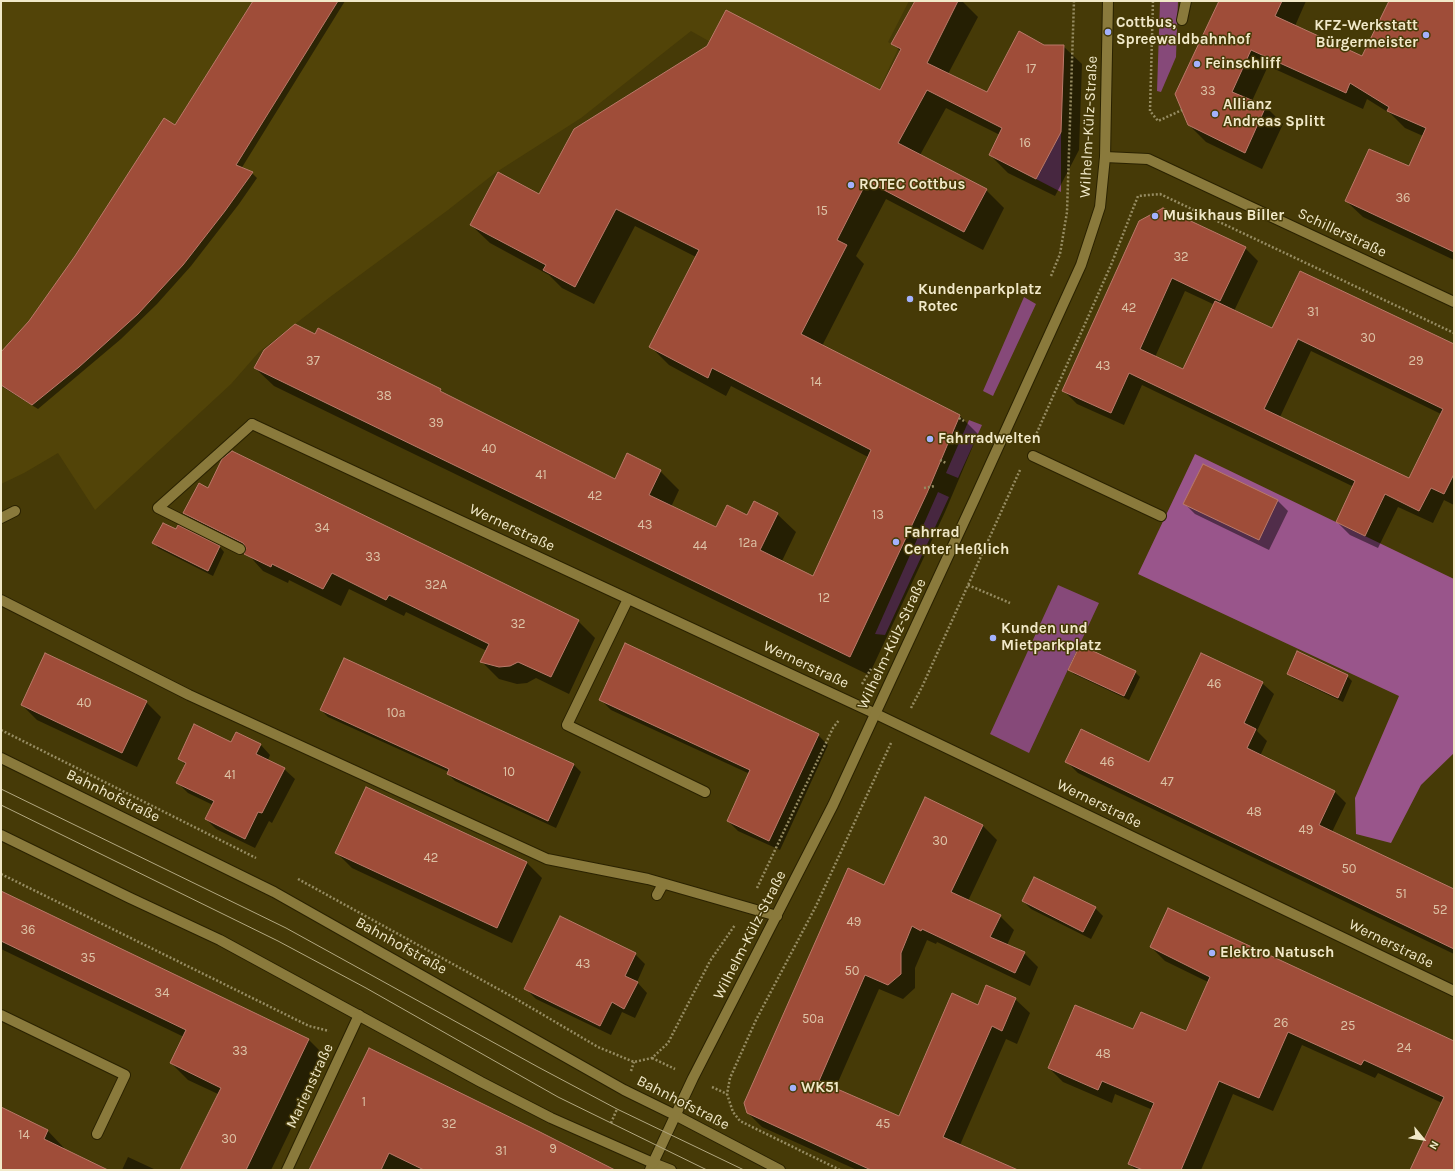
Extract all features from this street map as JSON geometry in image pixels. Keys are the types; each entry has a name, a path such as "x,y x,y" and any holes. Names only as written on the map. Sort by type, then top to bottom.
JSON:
{"main road":[{"name":"Wilhelm-Külz-Straße","path":"652,1166 675,1115 777,916 876,714 1081,265 1100,207 1105,157 1108,1"},
{"path":"1182,20 1186,1"},
{"name":"Schillerstraße","path":"1105,157 1148,159 1454,302"},
{"name":"Wernerstraße","path":"240,549 158,508 252,424 876,714 1454,991"},
{"path":"1033,456 1161,516"},
{"path":"1,518 15,511"},
{"path":"628,599 567,725 705,792"},
{"path":"1,600 189,695 547,859 663,884 777,916"},
{"name":"Bahnhofstraße","path":"1,758 274,892 624,1090 780,1170"},
{"path":"1,835 220,940 551,1118 652,1166 671,1170"},
{"path":"657,895 663,884"},
{"path":"1,1015 125,1075 97,1134"},
{"name":"Marienstraße","path":"287,1170 360,1015"}],"path":[{"path":"1068,193 1074,1"},
{"path":"1153,1 1151,29 1150,111 1158,121 1182,110"},
{"path":"1138,196 1160,194 1454,333"},
{"path":"959,418 964,421"},
{"path":"940,460 946,463"},
{"path":"924,488 935,486"},
{"path":"968,585 1010,603"},
{"path":"840,1170 740,1121 733,1112 727,1094 730,1078 756,1020 816,906 884,755"},
{"path":"1,874 309,1026 350,1037"},
{"path":"634,1062 652,1058"}],"shaded area":[{"path":"1,1 909,1 888,42 898,49 864,122 841,116 691,31 581,118 495,173 259,352 231,384 95,510 58,453 24,473 1,484"},
{"path":"1160,1 1178,1 1176,57 1161,92 1157,91"},
{"path":"1061,131 1061,192 1036,179"},
{"path":"1024,297 1036,304 993,396 983,391"},
{"path":"969,420 982,425 958,478 946,473"},
{"path":"1195,454 1454,579 1454,753 1421,785 1391,843 1356,834 1355,798 1399,696 1138,574"},
{"path":"938,492 949,497 885,635 875,634"},
{"path":"1058,585 1099,603 1029,753 990,734"}],"building":[{"path":"253,1 338,1 236,165 253,172 225,211 183,265 138,314 79,367 32,405 1,385 1,352 29,321 75,256 164,118 175,125"},
{"path":"915,1 958,1 927,63 987,92 1019,31 1044,45 1064,45 1061,132 1036,179 989,155 1002,128 927,90 898,143 987,189 964,232 867,181 837,240 847,245 801,334 960,415 927,493 850,657 254,368 264,350 295,324 315,334 318,328 441,389 440,391 615,479 627,453 661,470 649,495 716,527 727,505 747,515 754,501 778,513 760,550 813,576 871,450 712,368 708,378 649,347 699,250 616,209 575,287 543,270 546,265 470,225 498,172 539,194 574,129 707,46 726,10 880,90 901,49 891,44"},
{"path":"1219,1 1282,1 1275,16 1362,56 1389,1 1454,1 1454,252 1345,201 1369,149 1409,166 1426,128 1387,111 1389,107 1350,83 1346,93 1251,50 1232,92 1266,106 1245,153 1188,125 1175,94"},
{"path":"1163,208 1246,247 1220,301 1172,278 1140,349 1183,369 1215,301 1272,328 1300,271 1454,344 1454,474 1444,494 1431,488 1419,511 1385,494 1365,536 1336,522 1355,481 1129,373 1111,413 1062,391 1139,221","holes":["1298,339 1443,409 1409,478 1264,409"]},
{"path":"232,451 579,620 551,677 518,662 510,666 499,667 480,662 489,644 389,595 386,600 332,573 323,589 272,564 271,567 244,554 246,548 243,543 183,513 199,483 208,488 222,459"},
{"path":"1203,464 1278,500 1259,540 1183,504"},
{"path":"163,523 176,529 178,525 220,546 208,571 152,543"},
{"path":"625,643 819,734 769,841 727,821 750,770 599,700"},
{"path":"1080,645 1136,671 1124,696 1068,670"},
{"path":"1297,651 1348,675 1338,698 1287,674"},
{"path":"45,653 147,701 122,753 21,705"},
{"path":"1201,653 1263,682 1244,723 1256,729 1247,748 1335,791 1319,825 1454,889 1454,949 1065,762 1081,729 1149,762"},
{"path":"344,658 574,764 548,821 447,774 449,769 320,710"},
{"path":"194,724 231,742 236,732 261,744 256,754 285,768 262,813 258,812 245,839 205,819 214,801 176,783 186,763 178,759"},
{"path":"366,787 527,862 497,928 335,853"},
{"path":"925,797 983,825 951,892 1001,915 990,937 1025,952 1015,973 922,929 921,931 912,926 901,953 901,974 888,985 865,975 819,1081 899,1116 952,993 978,1005 986,985 1016,998 1002,1031 992,1026 943,1137 1018,1170 871,1170 747,1113 744,1103 848,868 884,885"},
{"path":"1034,877 1096,907 1083,932 1022,901"},
{"path":"1,891 309,1039 246,1170 180,1170 221,1088 170,1063 186,1030 1,941"},
{"path":"1168,908 1454,1041 1454,1170 1410,1170 1444,1097 1364,1060 1361,1065 1288,1032 1259,1098 1219,1081 1181,1170 1143,1170 1128,1164 1154,1103 1102,1081 1098,1090 1048,1068 1075,1005 1133,1029 1141,1012 1186,1031 1210,977 1150,947"},
{"path":"560,916 636,953 625,976 638,982 624,1009 612,1002 600,1026 524,989"},
{"path":"369,1048 615,1170 424,1170 389,1153 381,1170 309,1170"},
{"path":"1,1107 48,1130 44,1139 108,1170 1,1170"}],"tram line":[{"path":"1,789 286,928 617,1109 744,1170"},
{"path":"1,805 278,941 366,988 558,1097 707,1170"}],"place":[{"name":"Cottbus, Spreewaldbahnhof","path":"1108,32"},
{"name":"KFZ-Werkstatt Bürgermeister","path":"1426,35"},
{"name":"Feinschliff","path":"1197,64"},
{"name":"Allianz Andreas Splitt","path":"1215,114"},
{"name":"ROTEC Cottbus","path":"851,185"},
{"name":"Musikhaus Biller","path":"1155,216"},
{"name":"Kundenparkplatz Rotec","path":"910,299"},
{"name":"Fahrradwelten","path":"930,439"},
{"name":"Fahrrad Center Heßlich","path":"896,542"},
{"name":"Kunden und Mietparkplatz","path":"993,638"},
{"name":"Elektro Natusch","path":"1212,953"},
{"name":"WK51","path":"793,1088"}]}
